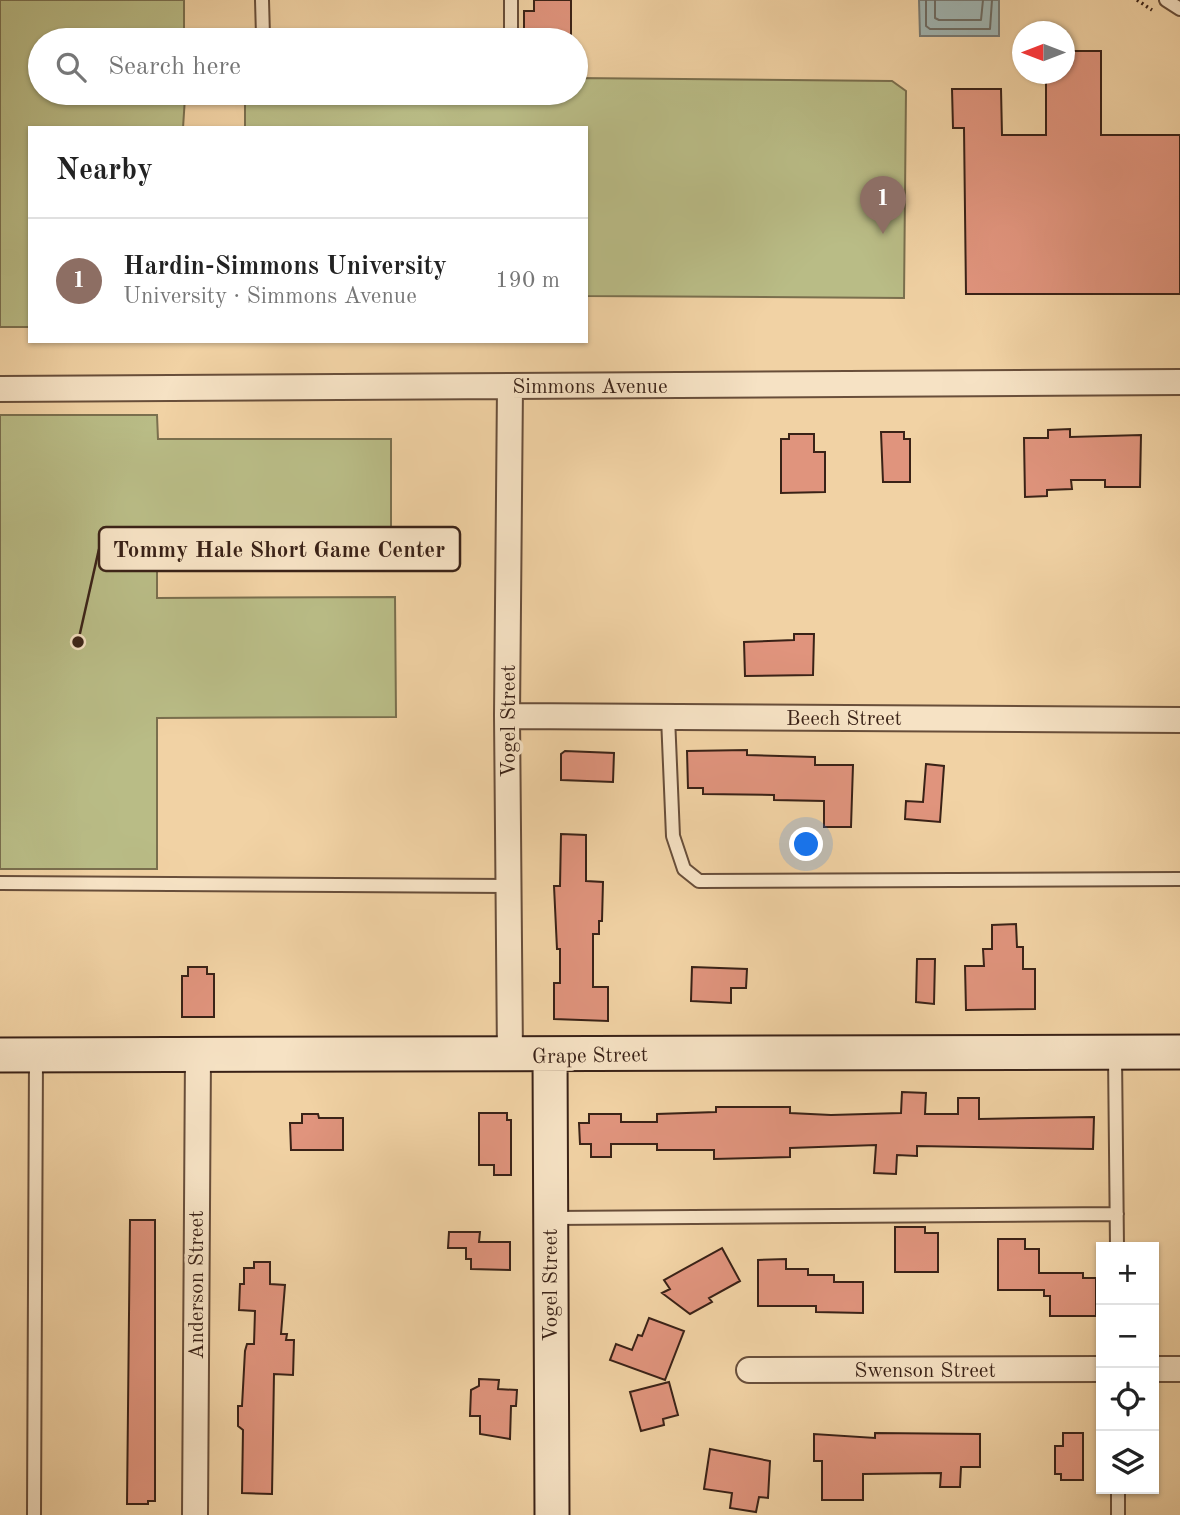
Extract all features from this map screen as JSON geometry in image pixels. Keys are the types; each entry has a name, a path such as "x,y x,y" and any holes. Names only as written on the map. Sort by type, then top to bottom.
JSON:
{"street":[{"name":"Simmons Avenue","path":"0,389 1180,382"},
{"name":"Vogel Street","path":"510,387 507,716 510,1056"},
{"name":"Beech Street","path":"507,716 1180,720"},
{"name":"Grape Street","path":"0,1055 510,1056 1180,1052"},
{"name":"Vogel Street","path":"550,1054 552,1515"},
{"name":"Anderson Street","path":"195,1515 198,1055"},
{"name":"Swenson Street","path":"749,1370 1096,1369"},
{"path":"1159,1369 1180,1369"}],"lane":[{"path":"262,0 262,28"},
{"path":"511,0 511,28"},
{"path":"1166,0 1180,9"},
{"path":"668,717 673,836 684,869 699,881 1180,879"},
{"path":"0,883 508,886"},
{"path":"1115,1053 1117,1242"},
{"path":"34,1515 36,1055"},
{"path":"550,1218 1117,1214"},
{"path":"1118,1494 1118,1515"}],"green space":[{"path":"0,0 184,0 184,28 28,28 28,105 184,105 183,126 28,126 28,327 0,327"},
{"path":"588,78 892,81 906,91 904,298 588,296 588,126 245,126 245,105 588,105"},
{"path":"0,415 157,415 158,439 391,439 391,559 157,559 157,598 395,597 396,717 157,718 157,869 0,869"}],"water":[{"path":"919,0 999,0 999,36 920,36"}],"building":[{"path":"534,0 571,0 571,28 524,28 524,11 534,11"},
{"path":"1075,51 1101,51 1101,135 1180,135 1180,294 966,294 964,128 953,128 952,89 1001,89 1002,135 1046,135 1046,84 1075,84"},
{"path":"1070,429 1070,437 1141,435 1140,487 1105,487 1105,480 1071,480 1072,489 1047,490 1047,496 1025,497 1024,438 1048,438 1048,430"},
{"path":"881,432 904,432 904,439 910,439 910,482 883,482"},
{"path":"789,434 814,434 814,452 825,452 825,492 781,493 781,439 789,439"},
{"path":"794,634 814,634 813,675 745,676 744,642 794,640"},
{"path":"747,750 747,755 815,757 815,765 853,765 851,827 824,827 824,801 774,800 774,795 703,794 703,788 688,788 687,751"},
{"path":"565,751 614,753 613,782 561,780 561,754"},
{"path":"926,764 944,766 940,822 905,819 906,801 923,802"},
{"path":"561,834 586,835 586,881 603,882 602,921 599,921 599,934 593,934 593,987 608,987 608,1021 554,1019 554,983 560,983 560,949 557,949 554,886 560,886"},
{"path":"1016,924 1017,947 1023,947 1023,969 1035,969 1035,1009 966,1010 965,966 984,966 983,949 992,949 992,925"},
{"path":"917,959 935,959 934,1004 916,1002"},
{"path":"188,967 207,967 207,974 214,974 214,1017 182,1017 182,976 188,976"},
{"path":"692,967 747,969 746,988 731,988 731,1003 691,1001"},
{"path":"902,1092 926,1093 925,1114 958,1114 958,1098 979,1098 979,1119 1094,1117 1093,1149 917,1146 917,1156 897,1155 896,1174 874,1173 876,1145 790,1148 790,1157 714,1159 714,1150 657,1150 657,1144 611,1144 611,1157 591,1157 591,1144 580,1144 579,1123 589,1123 589,1114 621,1114 621,1122 657,1122 657,1114 716,1112 716,1107 790,1107 790,1113 831,1115 901,1113"},
{"path":"479,1113 507,1113 507,1120 511,1120 511,1175 494,1175 494,1165 479,1165"},
{"path":"302,1114 318,1114 319,1118 343,1118 343,1150 291,1150 290,1123 302,1123"},
{"path":"130,1220 155,1220 155,1501 148,1501 148,1504 127,1504"},
{"path":"895,1227 925,1227 925,1233 938,1233 938,1272 895,1272"},
{"path":"449,1232 480,1232 479,1242 510,1242 510,1270 471,1269 471,1259 466,1259 466,1248 448,1248"},
{"path":"998,1239 1025,1239 1025,1249 1039,1249 1039,1273 1083,1273 1083,1278 1096,1278 1096,1316 1050,1316 1050,1296 1044,1296 1044,1290 998,1290"},
{"path":"722,1248 740,1281 709,1298 712,1302 690,1314 662,1293 670,1289 664,1280"},
{"path":"786,1259 786,1269 808,1269 808,1275 834,1275 834,1282 863,1282 863,1313 816,1312 816,1306 758,1306 758,1260"},
{"path":"254,1262 270,1262 270,1284 285,1285 281,1334 287,1334 286,1340 294,1340 293,1375 274,1374 272,1494 242,1493 243,1430 238,1426 238,1406 242,1406 245,1351 247,1344 254,1344 255,1311 239,1310 240,1284 244,1284 244,1268 254,1268"},
{"path":"649,1318 684,1331 665,1380 610,1360 616,1344 632,1350 638,1335 642,1336"},
{"path":"479,1379 499,1380 498,1389 517,1390 516,1406 511,1406 510,1439 480,1434 480,1416 470,1416 471,1390 479,1386"},
{"path":"669,1382 678,1415 663,1419 664,1425 641,1431 630,1392"},
{"path":"875,1433 980,1434 980,1467 961,1467 960,1487 940,1487 941,1473 863,1474 863,1500 822,1500 822,1461 814,1461 814,1434 875,1438"},
{"path":"1063,1433 1083,1433 1083,1480 1061,1480 1061,1474 1055,1474 1055,1446 1063,1446"},
{"path":"710,1449 770,1461 768,1498 759,1497 756,1512 730,1508 732,1493 704,1489"}],"place":[{"name":"Hardin-Simmons University","path":"883,234"},
{"name":"Tommy Hale Short Game Center","path":"78,642"}]}
